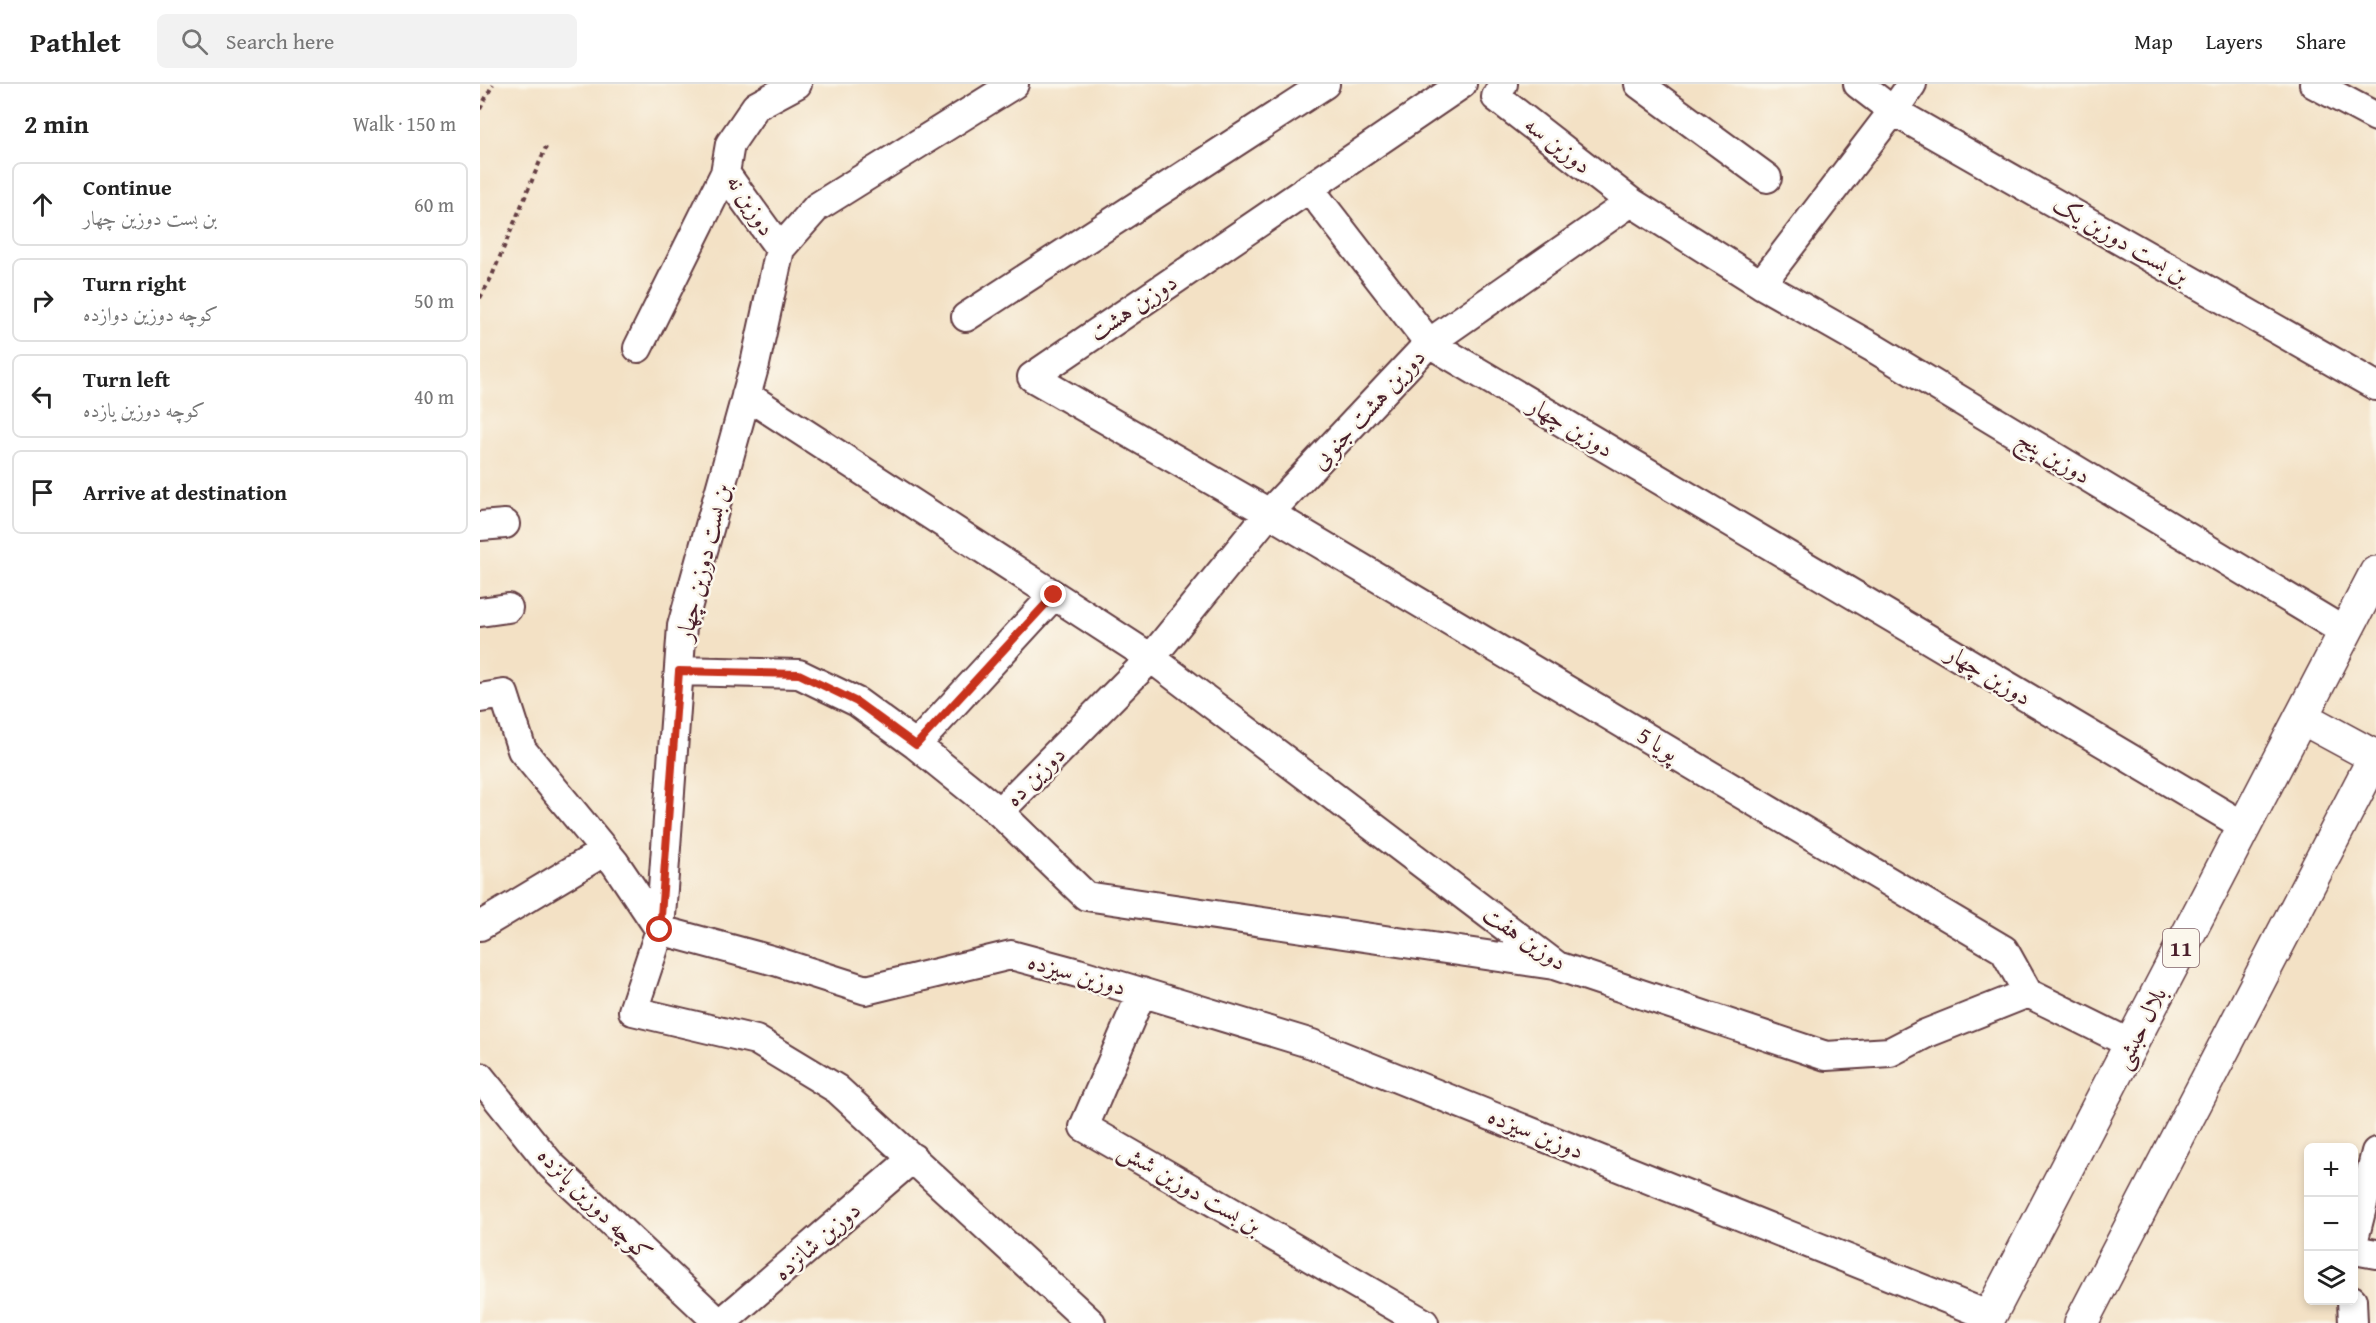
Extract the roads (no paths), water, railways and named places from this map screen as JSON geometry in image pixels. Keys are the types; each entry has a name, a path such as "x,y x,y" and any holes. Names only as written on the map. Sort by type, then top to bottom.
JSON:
{"main road":[{"name":"بلال حبشی","path":"1988,1319 2376,573"},
{"path":"2081,1323 2376,756 2301,717"}],"street":[{"name":"دوزین نه","path":"780,249 725,173 730,144 756,106 797,84"},
{"name":"بن بست دوزین چهار","path":"660,930 682,626 746,395 780,249 818,207 1014,84"},
{"path":"966,317 1325,84"},
{"name":"دوزین هشت","path":"1269,513 1032,377 1462,84"},
{"path":"1639,84 1767,177"},
{"name":"بن بست دوزین یک","path":"1858,84 1893,111 2376,386"},
{"path":"1430,343 1631,202 1761,284 1912,84"},
{"path":"2314,84 2376,117"},
{"name":"دوزین سه","path":"1492,88 1631,202"},
{"path":"638,348 725,173"},
{"name":"دوزین هشت جنوبی","path":"1269,513 1430,343 1309,188"},
{"name":"دوزین پنج","path":"1761,284 1872,347 2345,632"},
{"name":"دوزین چهار","path":"1430,343 2244,826"},
{"path":"746,395 1150,658 1269,513"},
{"name":"پویا 5","path":"1269,513 2004,950 2028,993"},
{"path":"916,745 1054,595"},
{"path":"480,612 508,608"},
{"name":"دوزین ده","path":"1150,658 999,812 1086,896 1557,966"},
{"name":"دوزین هفت","path":"1150,658 1557,966 1826,1056 1890,1052 1925,1034 2028,993"},
{"path":"679,671 799,674 857,702 916,745 999,812"},
{"path":"480,698 504,694 522,750 605,851 660,930 633,1011 756,1040 837,1089 1091,1323"},
{"path":"480,926 605,851"},
{"name":"دوزین سیزده","path":"660,930 775,961 866,990 1011,956 1142,992 1312,1044 1988,1319"},
{"name":"بن بست دوزین شش","path":"1142,992 1084,1127 1424,1323"},
{"path":"2028,993 2131,1044"},
{"name":"کوچه دوزین پانزده","path":"480,1077 551,1165 720,1323"},
{"path":"2358,1223 2376,1152"},
{"name":"دوزین شانزده","path":"720,1323 913,1158"},
{"path":"2358,1251 2376,1254"},
{"path":"2352,1305 2353,1323"}]}
